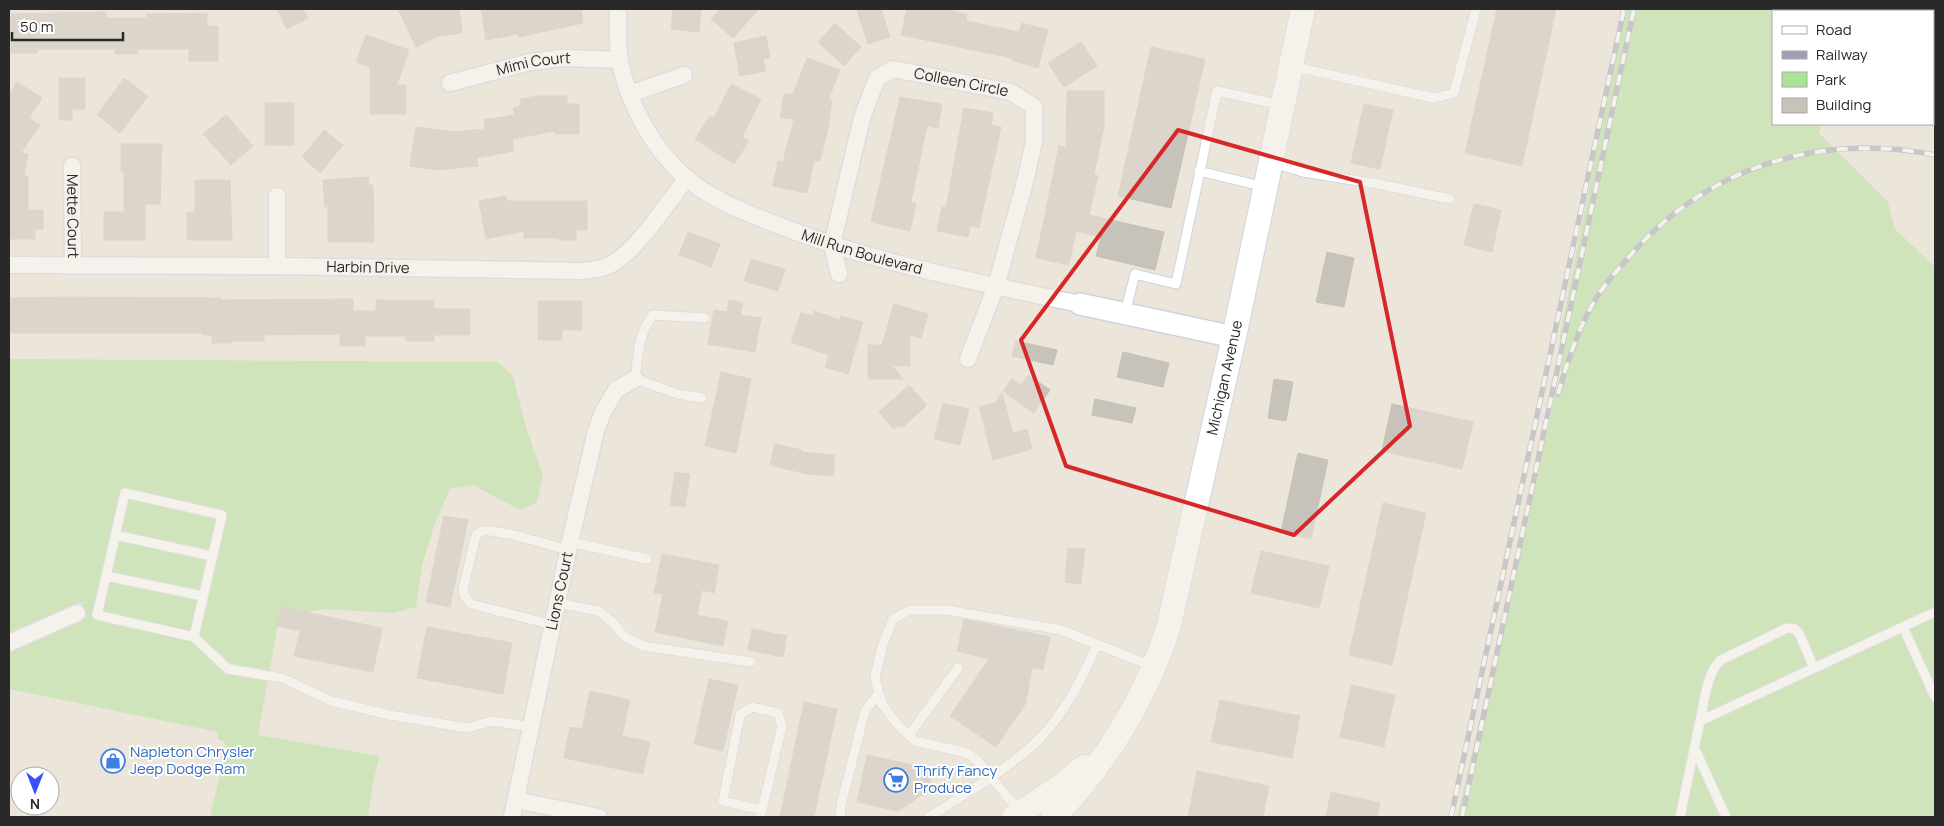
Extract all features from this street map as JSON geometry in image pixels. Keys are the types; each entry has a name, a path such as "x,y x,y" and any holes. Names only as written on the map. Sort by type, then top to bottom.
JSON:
{"main road":[{"name":"Michigan Avenue","path":"1053,817 1071,799 1098,766 1154,667 1168,629 1234,337 1303,9"},
{"name":"Michigan Avenue","path":"1021,815 1087,764 1116,736"}],"street":[{"name":"Mill Run Boulevard","path":"618,9 620,60 630,94 641,120 663,153 687,178 715,197 748,213 832,245 996,286 1234,337"},
{"name":"Mimi Court","path":"450,83 530,62 563,58 620,60"},
{"name":"Colleen Circle","path":"832,245 862,118 877,78 893,69 1011,92 1034,107 1034,141 1026,178 996,286"},
{"path":"630,94 684,75"},
{"name":"Mette Court","path":"72,166 74,265"},
{"name":"Harbin Drive","path":"9,265 597,270 614,263 630,251 687,178"},
{"path":"277,196 277,266"},
{"path":"832,245 838,274"},
{"path":"968,359 996,286"},
{"name":"Lions Court","path":"512,817 569,546 596,431 603,412 616,390 634,379"},
{"path":"9,643 77,613"},
{"path":"516,800 599,817"}],"lane":[{"path":"1291,66 1434,98 1454,93 1476,9"},
{"path":"1125,314 1135,274 1176,284 1216,91 1282,106"},
{"path":"1271,162 1303,172 1378,184 1450,199"},
{"path":"1199,171 1265,188"},
{"path":"702,398 678,394 634,379 640,341 646,323 653,315 705,318"},
{"path":"194,637 222,515 125,493 97,614 194,637 228,669 282,678 331,701 390,715 467,728 493,721 532,727"},
{"path":"553,625 471,604 465,597 463,590 476,535 481,531 488,531 646,559"},
{"path":"115,535 212,556"},
{"path":"106,576 203,596"},
{"path":"557,603 599,611 625,637 643,646 752,662"},
{"path":"1021,815 978,761 967,753 914,740 897,724 882,704 875,678 882,647 893,620 910,610 947,610 1061,630 1154,667"},
{"path":"1700,721 1935,612"},
{"path":"1903,627 1935,697"},
{"path":"1680,817 1714,665 1787,628 1795,629 1799,633 1814,668"},
{"path":"929,817 992,777 1042,736 1075,692 1097,644"},
{"path":"909,735 958,668"},
{"path":"840,817 843,796 865,711 879,693"},
{"path":"752,707 778,713 782,726 761,814 722,801 740,715 752,707"},
{"path":"1694,749 1726,817"}],"highlighted area":[{"path":"1178,130 1360,182 1410,426 1294,535 1066,466 1021,340"}],"green space":[{"path":"1625,9 1849,9 1772,10 1772,125 1821,125 1819,133 1888,202 1895,229 1935,267 1935,817 1457,817 1561,372 1560,334"},
{"path":"9,359 498,362 513,376 526,427 543,476 537,502 520,510 473,485 450,489 435,523 422,566 416,607 394,613 324,609 279,618 258,735 380,756 373,782 368,817 210,817 226,749 225,742 217,739 218,732 9,689 9,652 87,617 81,602 9,634"}],"building":[{"path":"277,9 303,9 308,18 287,29"},
{"path":"398,9 459,9 462,33 438,36 416,47"},
{"path":"481,9 581,9 583,23 519,37 518,34 486,40"},
{"path":"673,9 701,9 699,32 671,29"},
{"path":"720,9 759,9 733,38 711,19"},
{"path":"881,9 890,37 868,44 857,11"},
{"path":"907,9 945,9 967,14 966,21 1019,32 1022,23 1048,30 1038,68 1011,60 1012,58 901,35"},
{"path":"1497,9 1556,9 1522,166 1465,153"},
{"path":"106,12 106,18 147,18 147,14 207,13 207,26 218,26 218,61 189,61 189,49 138,49 138,54 115,54 115,49 37,49 37,53 11,53 11,14"},
{"path":"835,23 861,47 844,66 818,42"},
{"path":"366,35 409,50 397,85 406,85 406,114 370,114 370,67 356,62"},
{"path":"766,36 770,58 763,59 766,71 740,76 734,43"},
{"path":"1081,42 1097,66 1064,87 1048,63"},
{"path":"1151,47 1205,59 1171,208 1118,196"},
{"path":"807,58 840,70 828,100 832,100 820,161 814,160 807,193 773,186 778,161 783,162 794,119 780,117 784,94 793,94"},
{"path":"59,78 85,78 85,109 72,109 72,120 59,120"},
{"path":"124,78 148,96 120,133 97,115"},
{"path":"17,82 42,98 29,118 40,125 21,153 28,154 24,176 28,176 28,210 43,210 43,229 35,229 35,239 9,239 9,94"},
{"path":"731,84 761,99 742,137 749,141 734,164 695,139 710,116 714,118"},
{"path":"1067,91 1104,91 1104,127 1094,174 1098,176 1089,215 1164,232 1155,270 1096,256 1101,237 1076,231 1069,265 1036,258 1059,146 1066,147"},
{"path":"537,96 567,96 567,104 579,104 579,134 555,134 555,131 512,139 514,151 477,158 478,166 437,170 410,166 416,127 455,132 485,129 484,120 514,115 513,108 521,106 520,99"},
{"path":"900,97 942,104 938,128 927,126 911,202 916,204 910,231 871,222"},
{"path":"265,103 294,103 294,145 265,145"},
{"path":"1364,104 1393,110 1380,169 1351,163"},
{"path":"964,108 993,113 991,125 1001,127 979,228 970,226 968,237 937,231 942,207 946,208"},
{"path":"226,115 253,146 231,165 203,134"},
{"path":"324,130 343,145 320,173 302,157"},
{"path":"121,144 162,144 160,204 145,204 145,240 104,240 104,212 124,212 124,172 121,172"},
{"path":"368,177 369,185 373,185 374,242 328,242 328,206 325,207 323,180"},
{"path":"195,180 230,180 232,240 187,240 187,212 195,212"},
{"path":"506,196 507,201 587,201 587,230 576,230 576,240 524,238 524,231 486,239 479,201"},
{"path":"1474,204 1501,210 1492,252 1464,245"},
{"path":"688,232 720,244 711,267 679,255"},
{"path":"1327,252 1354,258 1344,307 1316,302"},
{"path":"751,259 785,269 778,291 744,281"},
{"path":"9,298 221,298 221,300 353,299 353,311 376,311 376,300 434,301 434,309 470,309 470,335 434,335 434,341 406,341 406,336 365,336 365,346 340,346 340,334 264,335 264,341 212,343 212,335 203,335 203,333 9,333"},
{"path":"729,300 743,303 740,315 761,318 755,352 708,344 714,310 727,312"},
{"path":"538,301 582,301 582,330 562,330 562,340 538,340"},
{"path":"894,304 928,314 921,338 910,335 910,366 892,366 904,379 868,379 868,345 882,345"},
{"path":"814,311 840,320 841,316 863,322 848,374 825,367 829,355 791,342 801,313 813,316"},
{"path":"1016,341 1057,350 1053,365 1012,356"},
{"path":"1123,352 1169,363 1163,387 1117,377"},
{"path":"721,372 751,379 736,453 705,446"},
{"path":"1028,375 1050,390 1034,413 1003,391 1012,379 1021,385"},
{"path":"1274,379 1293,382 1286,421 1268,418"},
{"path":"909,385 927,405 902,428 899,425 894,429 879,412"},
{"path":"1002,393 1013,433 1027,429 1032,449 993,460 979,407 995,403"},
{"path":"1095,399 1136,408 1132,423 1092,415"},
{"path":"943,403 969,409 960,445 934,439"},
{"path":"1392,404 1473,422 1462,469 1382,451"},
{"path":"775,444 802,450 801,452 835,455 833,476 807,474 770,465"},
{"path":"1298,453 1328,460 1311,539 1281,532"},
{"path":"675,472 690,474 685,507 670,505"},
{"path":"1383,503 1426,513 1392,665 1349,655"},
{"path":"444,516 468,520 450,607 426,602"},
{"path":"1068,548 1085,549 1081,584 1065,582"},
{"path":"1261,551 1329,566 1319,608 1251,593"},
{"path":"662,554 719,565 714,593 702,590 697,615 728,621 723,646 655,632 663,594 654,593"},
{"path":"281,607 382,628 373,672 294,656 300,631 277,626"},
{"path":"964,619 1050,637 1043,670 1032,668 1026,703 996,747 950,716 989,659 957,651"},
{"path":"427,627 512,643 503,694 417,678"},
{"path":"752,629 787,636 783,657 748,650"},
{"path":"709,679 738,685 723,751 694,744"},
{"path":"1351,685 1395,695 1384,747 1340,737"},
{"path":"590,691 630,700 622,736 650,742 643,774 564,758 570,727 582,729"},
{"path":"1220,700 1300,716 1292,758 1211,742"},
{"path":"804,702 837,709 814,817 780,817"},
{"name":"Thrify Fancy Produce","path":"867,755 933,769 928,791 898,811 857,802"},
{"path":"1197,771 1269,786 1263,817 1188,817"},
{"path":"1331,792 1380,803 1377,817 1326,817"}],"railway":[{"path":"1451,817 1624,9"},
{"path":"1462,817 1634,9"},
{"path":"1558,394 1579,332 1601,291 1628,258 1659,227 1693,200 1729,179 1767,164 1807,153 1849,149 1892,149 1935,155"}],"place":[{"name":"Napleton Chrysler Jeep Dodge Ram","path":"113,761"},
{"name":"Thrify Fancy Produce","path":"896,780"}]}
